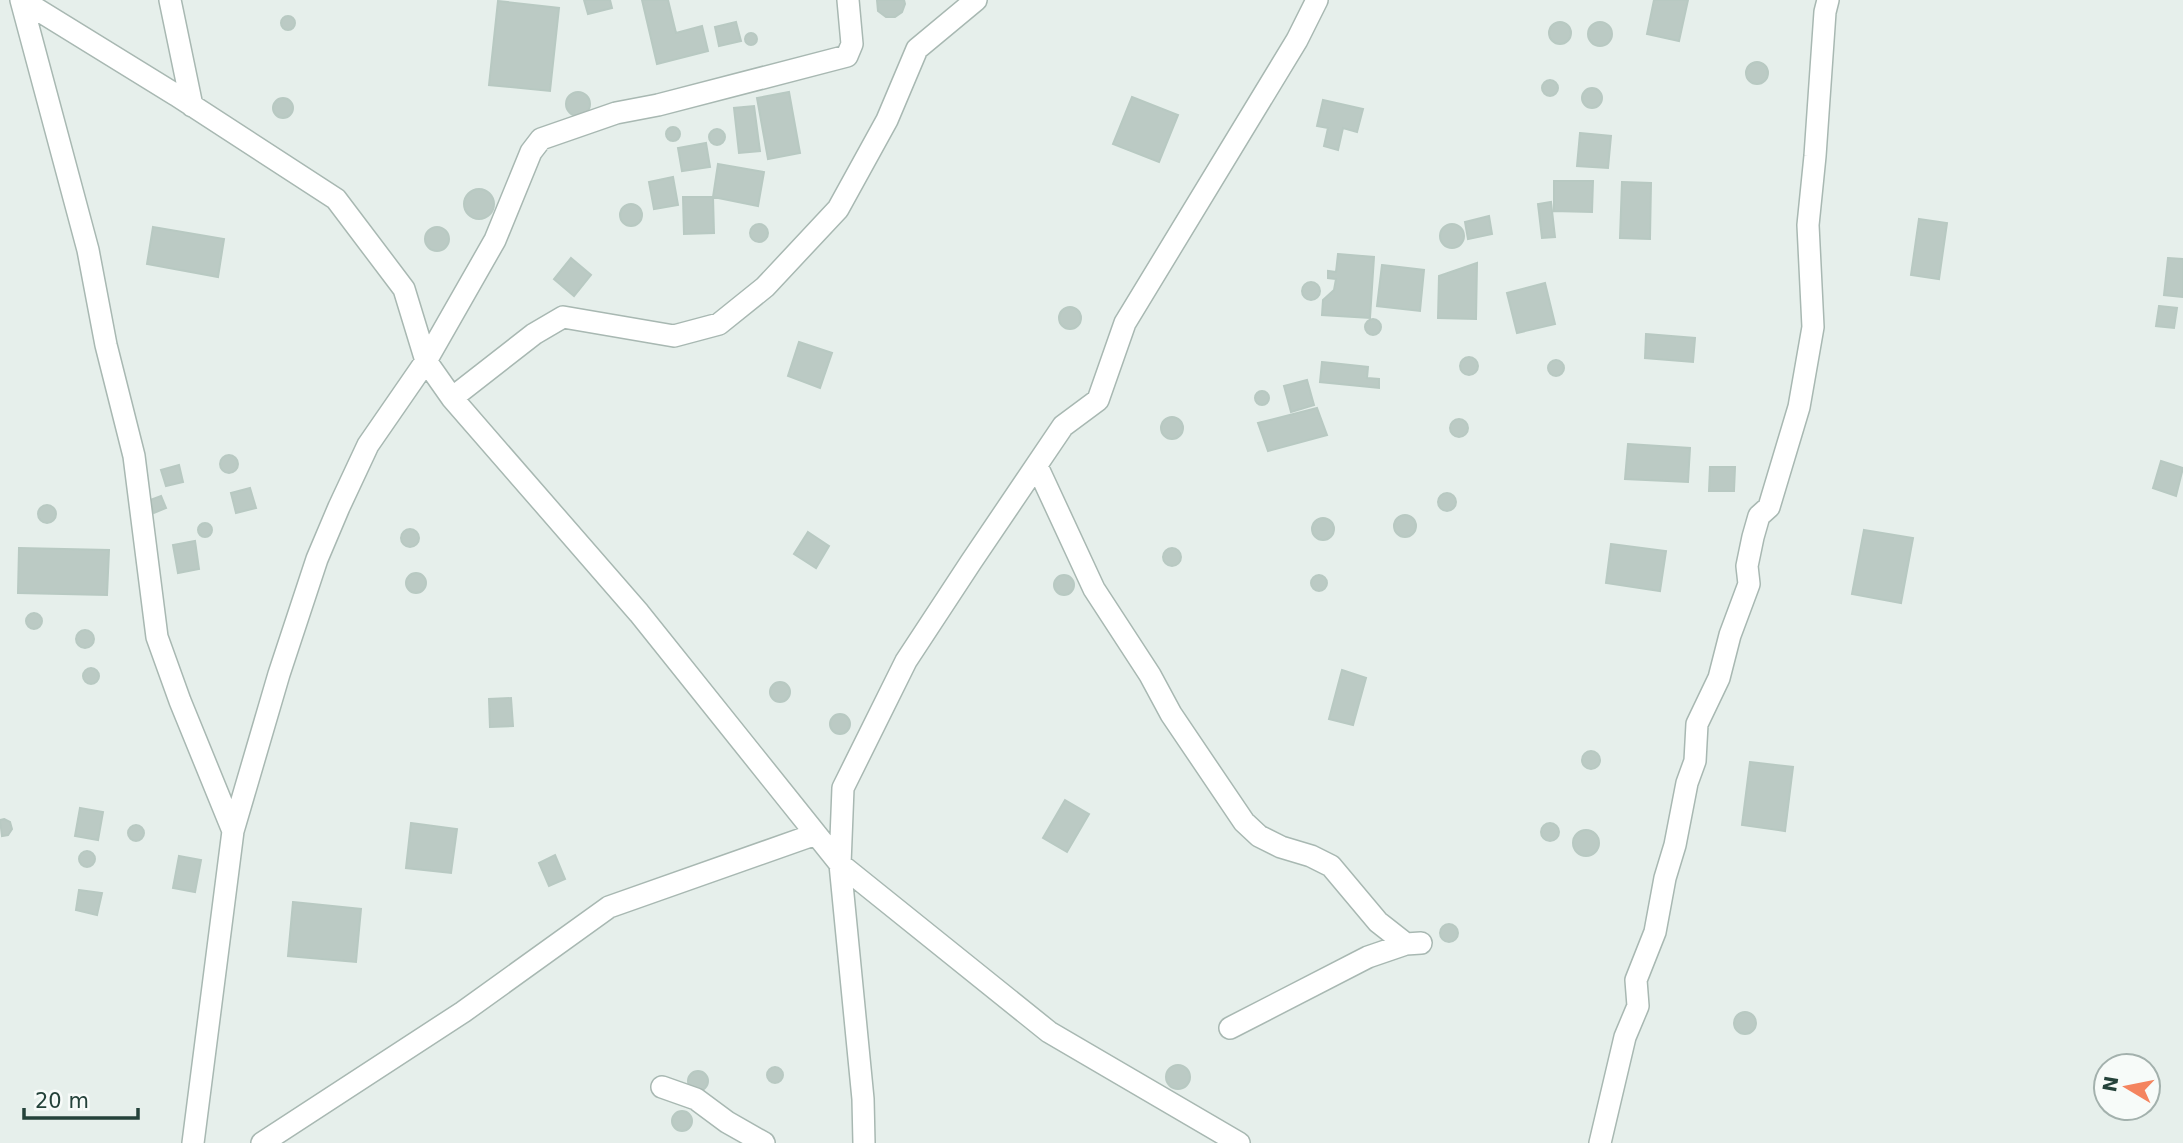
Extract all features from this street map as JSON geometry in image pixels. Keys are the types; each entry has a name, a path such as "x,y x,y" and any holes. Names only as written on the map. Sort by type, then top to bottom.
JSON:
{"street":[{"path":"22,0 336,199 404,289 426,360 452,398 639,613 840,864 1049,1032 1239,1143"},
{"path":"22,0 88,250 106,345 134,456 157,637 233,831"},
{"path":"170,0 192,106"},
{"path":"193,1143 233,831 279,674 317,559 368,445 426,360 495,240 530,152 541,139 616,113 847,56 852,44 848,0"},
{"path":"452,398 534,334 563,317 674,336 719,324 765,287 838,209 887,120 917,49 975,0"},
{"path":"864,1143 863,1100 840,864 843,788 906,661 1063,426 1098,400 1125,323 1297,40 1317,0"},
{"path":"1600,1143 1625,1037 1638,1006 1636,980 1655,932 1687,783 1695,761 1697,724 1719,678 1730,635 1749,584 1747,566 1753,537 1759,516 1769,507 1798,407 1813,327 1808,225 1828,0"},
{"path":"1037,466 1094,589 1150,675 1171,714 1244,822 1259,836 1331,866 1378,922 1414,943 1368,957 1230,1028"},
{"path":"262,1143 463,1012 609,907 816,834"},
{"path":"662,1087 696,1099 727,1122 764,1143"}],"building":[{"path":"584,0 610,0 612,8 588,14"},
{"path":"642,0 668,0 676,33 702,26 708,51 657,64"},
{"path":"877,0 904,0 905,4 902,12 895,17 886,17 878,11"},
{"path":"1654,0 1688,0 1679,41 1647,34"},
{"path":"498,1 559,8 550,91 489,85"},
{"path":"285,16 291,16 295,23 291,30 285,30 281,26 281,20"},
{"path":"736,22 741,41 719,46 715,27"},
{"path":"1560,22 1568,25 1571,33 1568,41 1560,44 1552,41 1549,33 1552,25"},
{"path":"1600,22 1609,25 1612,34 1609,43 1600,46 1591,43 1588,34 1591,25"},
{"path":"746,34 756,34 756,44 746,44"},
{"path":"1757,62 1765,65 1768,73 1765,81 1757,84 1749,81 1746,73 1749,65"},
{"path":"1547,80 1553,80 1558,88 1556,94 1547,96 1542,91 1542,85"},
{"path":"1592,88 1599,91 1602,98 1599,105 1592,108 1585,105 1582,98 1585,91"},
{"path":"578,92 587,95 590,104 587,113 578,116 569,113 566,104 569,95"},
{"path":"789,92 800,153 768,159 757,98"},
{"path":"1132,97 1178,115 1159,162 1113,144"},
{"path":"283,98 290,101 293,108 290,115 283,118 276,115 273,108 276,101"},
{"path":"1323,100 1363,109 1357,132 1343,128 1338,150 1324,146 1328,128 1317,126"},
{"path":"754,106 760,151 739,153 734,108"},
{"path":"670,127 676,127 680,134 676,141 670,141 666,137 666,131"},
{"path":"717,129 723,131 723,143 717,145 711,143 709,137 711,131"},
{"path":"1580,133 1611,136 1608,168 1577,166"},
{"path":"706,143 710,167 682,171 678,148"},
{"path":"718,164 764,172 758,206 713,197"},
{"path":"673,177 678,205 654,209 649,182"},
{"path":"1554,181 1593,181 1592,212 1554,211"},
{"path":"1622,182 1651,183 1650,239 1620,238"},
{"path":"479,189 489,194 494,204 489,214 479,219 469,214 464,204 469,194"},
{"path":"683,197 713,197 714,233 684,234"},
{"path":"1551,202 1555,237 1542,238 1538,204"},
{"path":"631,204 639,207 642,215 639,223 631,226 623,223 620,215 623,207"},
{"path":"1489,216 1492,234 1468,239 1465,222"},
{"path":"1919,219 1947,223 1939,279 1911,275"},
{"path":"759,224 765,227 768,233 765,239 759,242 753,239 750,233 753,227"},
{"path":"1452,224 1460,228 1464,236 1460,244 1452,248 1444,244 1440,236 1444,228"},
{"path":"153,227 224,239 218,277 147,264"},
{"path":"437,227 448,234 449,239 442,250 437,251 426,244 425,239 432,228"},
{"path":"1338,254 1374,257 1370,318 1322,315 1323,300 1334,290 1336,279 1328,278 1328,271 1336,272"},
{"path":"571,258 591,275 574,296 554,279"},
{"path":"2168,258 2183,259 2183,297 2164,295"},
{"path":"1477,263 1476,319 1438,318 1439,276"},
{"path":"1382,265 1424,270 1420,311 1377,306"},
{"path":"1307,282 1315,282 1320,291 1318,298 1307,300 1302,295 1302,287"},
{"path":"1545,283 1555,324 1517,333 1507,293"},
{"path":"2159,306 2177,308 2174,328 2156,326"},
{"path":"1070,307 1078,310 1081,318 1078,326 1070,329 1062,326 1059,318 1062,310"},
{"path":"1370,319 1376,319 1381,327 1379,333 1370,335 1365,330 1365,324"},
{"path":"1646,334 1695,338 1693,362 1645,358"},
{"path":"799,342 832,353 820,388 788,376"},
{"path":"1469,357 1475,360 1478,366 1475,372 1469,375 1463,372 1460,366 1463,360"},
{"path":"1553,360 1559,360 1564,368 1562,374 1553,376 1548,371 1548,365"},
{"path":"1322,362 1368,367 1367,378 1379,379 1379,388 1320,382"},
{"path":"1307,380 1314,405 1291,412 1284,386"},
{"path":"1262,391 1267,393 1267,403 1262,405 1257,403 1255,398 1257,393"},
{"path":"1317,408 1327,435 1268,451 1258,423"},
{"path":"1172,417 1180,420 1183,428 1180,436 1172,439 1164,436 1161,428 1164,420"},
{"path":"1459,419 1465,422 1468,428 1465,434 1459,437 1453,434 1450,428 1453,422"},
{"path":"1628,444 1690,448 1688,482 1625,479"},
{"path":"229,455 235,458 238,464 235,470 229,473 223,470 220,464 223,458"},
{"path":"2161,461 2183,468 2176,496 2153,488"},
{"path":"179,465 183,482 166,486 161,470"},
{"path":"1710,467 1735,467 1734,491 1709,491"},
{"path":"250,488 256,508 236,513 231,493"},
{"path":"1447,493 1453,496 1456,502 1453,508 1447,511 1441,508 1438,502 1441,496"},
{"path":"161,496 166,508 154,513 150,500"},
{"path":"47,505 53,508 56,514 53,520 47,523 41,520 38,514 41,508"},
{"path":"1405,515 1413,518 1416,526 1413,534 1405,537 1397,534 1394,526 1397,518"},
{"path":"1323,518 1333,525 1334,529 1327,539 1323,540 1313,533 1312,529 1319,519"},
{"path":"202,523 208,523 212,530 208,537 202,537 198,533 198,527"},
{"path":"410,529 416,532 419,538 416,544 410,547 404,544 401,538 404,532"},
{"path":"1864,530 1913,538 1901,603 1852,594"},
{"path":"808,532 829,546 816,568 794,554"},
{"path":"195,541 199,569 178,573 173,545"},
{"path":"1611,544 1666,551 1660,591 1606,583"},
{"path":"19,548 109,550 107,595 18,593"},
{"path":"1172,548 1178,551 1181,557 1178,563 1172,566 1166,563 1163,557 1166,551"},
{"path":"416,573 423,576 426,583 423,590 416,593 409,590 406,583 409,576"},
{"path":"1064,575 1071,578 1074,585 1071,592 1064,595 1057,592 1054,585 1057,578"},
{"path":"1316,575 1322,575 1327,583 1325,589 1316,591 1311,586 1311,580"},
{"path":"31,613 37,613 42,621 40,627 31,629 26,624 26,618"},
{"path":"85,630 91,633 94,639 91,645 85,648 79,645 76,639 79,633"},
{"path":"88,668 94,668 99,676 97,682 88,684 83,679 83,673"},
{"path":"1342,670 1366,678 1353,725 1329,719"},
{"path":"776,682 784,682 790,692 784,702 776,702 770,696 770,688"},
{"path":"511,698 513,726 490,727 489,699"},
{"path":"836,714 844,714 850,724 844,734 836,734 830,728 830,720"},
{"path":"1591,751 1597,754 1600,760 1597,766 1591,769 1585,766 1582,760 1585,754"},
{"path":"1750,762 1793,767 1785,831 1742,825"},
{"path":"1065,800 1089,814 1067,852 1043,838"},
{"path":"80,808 103,812 98,840 75,836"},
{"path":"0,820 10,822 12,829 8,835 2,836"},
{"path":"411,823 457,829 451,873 406,868"},
{"path":"1550,823 1556,826 1559,832 1556,838 1550,841 1544,838 1541,832 1544,826"},
{"path":"136,825 144,833 136,841 128,833"},
{"path":"1586,830 1595,834 1599,843 1595,852 1586,856 1577,852 1573,843 1577,834"},
{"path":"87,851 93,853 93,865 87,867 81,865 79,859 81,853"},
{"path":"555,855 565,879 549,886 539,863"},
{"path":"179,856 201,860 195,892 173,888"},
{"path":"79,890 102,893 97,915 76,910"},
{"path":"293,902 361,909 356,962 288,956"},
{"path":"1449,924 1455,927 1458,933 1455,939 1449,942 1443,939 1440,933 1443,927"},
{"path":"1745,1012 1753,1015 1756,1023 1753,1031 1745,1034 1737,1031 1734,1023 1737,1015"},
{"path":"1178,1065 1189,1072 1190,1077 1183,1088 1178,1089 1167,1082 1166,1077 1173,1066"},
{"path":"775,1067 781,1069 781,1081 775,1083 769,1081 767,1075 769,1069"},
{"path":"698,1071 705,1074 708,1081 705,1088 698,1091 691,1088 688,1081 691,1074"},
{"path":"682,1111 689,1114 692,1121 689,1128 682,1131 675,1128 672,1121 675,1114"}]}
